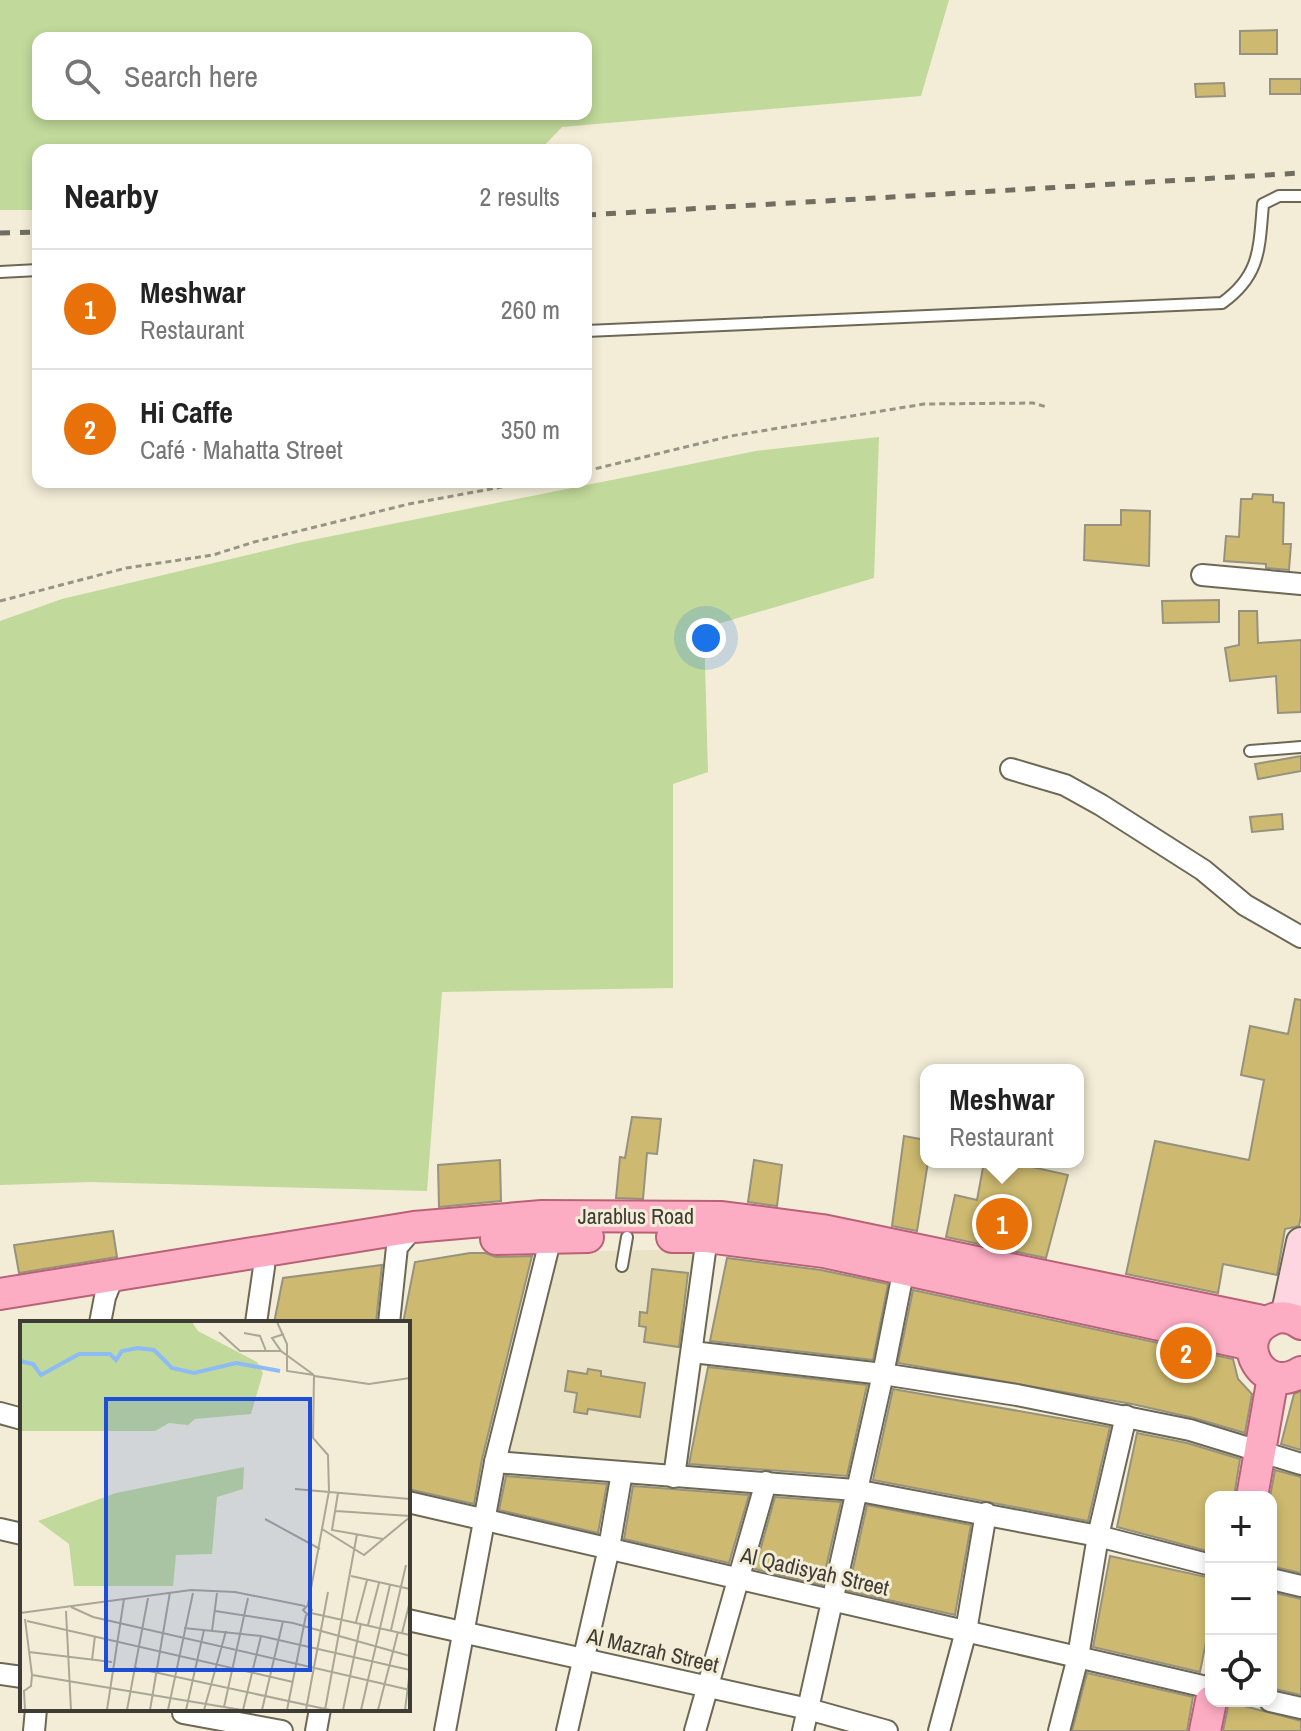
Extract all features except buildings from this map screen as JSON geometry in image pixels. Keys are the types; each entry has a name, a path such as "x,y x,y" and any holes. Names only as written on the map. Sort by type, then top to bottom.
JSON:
{"main road":[{"name":"Jarablus Road","path":"0,1294 106,1299 405,1237 542,1216 722,1217 822,1230 1276,1327"},
{"name":"Jarablus Road","path":"0,1313 106,1299 405,1237 460,1240 551,1237 625,1251 707,1237 824,1252 904,1268 1276,1327"},
{"path":"1253,1491 1260,1452 1287,1374 1257,1365 1276,1327 1301,1242"},
{"path":"1205,1731 1210,1707"}],"street":[{"path":"1202,575 1301,584"},
{"path":"1011,769 1065,785 1101,805 1203,870 1245,905 1301,937"},
{"path":"389,1321 405,1237"},
{"path":"445,1731 495,1462 551,1237"},
{"path":"674,1477 707,1237"},
{"path":"256,1321 264,1267"},
{"path":"803,1731 904,1268"},
{"path":"692,1352 883,1374 1126,1416 1190,1430 1301,1464"},
{"path":"0,1413 20,1418"},
{"path":"1059,1731 1078,1657 1098,1536 1126,1416"},
{"path":"495,1462 855,1490 1098,1536 1205,1563"},
{"path":"567,1731 609,1548 622,1472"},
{"path":"695,1731 766,1482"},
{"name":"Al Qadisyah Street","path":"410,1502 1205,1687"},
{"path":"939,1731 966,1631 986,1513"},
{"path":"0,1529 20,1534"},
{"path":"1277,1580 1301,1586"},
{"name":"Al Mazrah Street","path":"410,1620 808,1709 887,1731"},
{"path":"0,1674 20,1677"},
{"path":"1277,1703 1301,1708"},
{"path":"34,1731 36,1711"},
{"path":"316,1731 320,1711"},
{"path":"182,1718 282,1731"}],"lane":[{"path":"592,331 1222,303 1241,289 1258,260 1263,204 1279,196 1301,196"},
{"path":"0,272 32,270"},
{"path":"1250,751 1301,747"}],"path":[{"path":"592,470 731,436 924,404 1033,403 1047,407"},
{"path":"0,601 126,568 213,555 409,504 496,488"}],"shaded area":[{"path":"698,1249 666,1470 510,1454 556,1252"}],"green space":[{"path":"0,0 949,0 921,96 562,127 546,144 32,144 32,210 0,210"},
{"path":"879,437 874,578 704,628 708,772 673,784 673,988 442,992 427,1191 90,1182 0,1185 0,621 62,599 302,542 571,488 592,488 592,484 756,451"}],"railway":[{"path":"592,215 1301,173"},
{"path":"0,233 32,232"}],"place":[{"name":"Meshwar","path":"1002,1224"},
{"name":"Hi Caffe","path":"1186,1353"}]}
